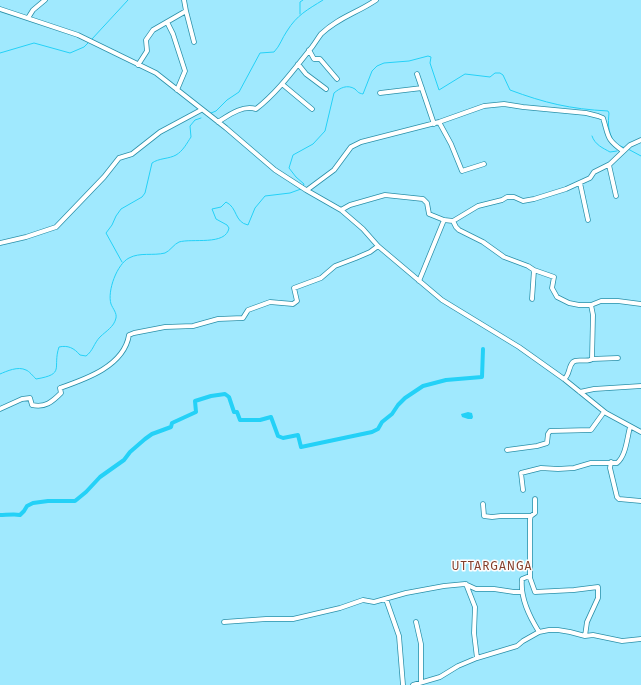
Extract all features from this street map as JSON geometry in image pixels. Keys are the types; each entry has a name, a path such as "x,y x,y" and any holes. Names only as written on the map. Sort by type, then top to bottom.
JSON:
{"street":[{"path":"28,18 33,10 45,0"},
{"path":"184,0 194,42"},
{"path":"218,122 239,110 249,107 256,108 265,102 282,84 320,35 338,20 364,8 376,0"},
{"path":"0,8 86,38 156,73 275,170 341,210 364,229 378,246 442,300 519,347 580,392 604,412 641,432"},
{"path":"138,65 147,51 146,40 153,30 186,11"},
{"path":"167,22 173,34 185,72 177,90"},
{"path":"309,50 314,58 320,59 337,79"},
{"path":"298,64 306,74 326,88"},
{"path":"417,74 434,124"},
{"path":"282,84 312,108"},
{"path":"380,93 422,88"},
{"path":"307,190 334,170 351,147 361,142 434,124 484,106 504,104 586,113 598,116 603,118 608,138 614,145 624,151"},
{"path":"0,243 26,237 56,227 104,177 119,158 132,154 160,132 203,111"},
{"path":"439,122 451,144 462,171 484,164"},
{"path":"341,210 350,204 384,195 423,199 427,203 429,214 444,220 453,221 478,206 502,200 507,197 514,197 524,200 534,199 566,189 590,178 594,172 609,165 630,145 641,140"},
{"path":"609,165 616,196"},
{"path":"580,182 588,220"},
{"path":"420,282 444,220"},
{"path":"453,221 459,230 483,242 504,257 554,277 552,288 557,296 569,303 591,305 601,301 618,301 641,304"},
{"path":"0,408 22,399 30,398 32,405 39,406 49,404 61,393 60,388 87,379 109,365 119,355 128,342 129,335 134,333 165,327 193,326 218,319 243,318 248,310 270,302 293,304 297,301 294,288 321,278 335,266 370,252 378,246"},
{"path":"532,299 534,270"},
{"path":"591,305 592,359"},
{"path":"564,380 568,376 572,362 589,361 592,359 618,358"},
{"path":"580,392 594,389 641,386"},
{"path":"507,450 548,444 548,434 550,431 591,430 604,412"},
{"path":"523,490 521,473 541,468 574,468 591,463 617,463 620,460 630,427"},
{"path":"611,462 610,468 617,497 620,499 641,500"},
{"path":"535,499 535,513 531,516 530,578 535,592 581,590 598,587 598,598 590,612 585,636"},
{"path":"483,504 484,516 531,516"},
{"path":"530,578 527,577 522,579 522,592 530,616 539,632"},
{"path":"224,622 293,619 340,608 363,600 374,602 386,600 396,595 444,586 466,584 476,589 522,592"},
{"path":"466,584 475,607 474,633 477,658"},
{"path":"386,600 399,636 403,685"},
{"path":"416,622 421,644 421,682"},
{"path":"413,685 440,677 458,666 477,658 517,646 539,632 558,630 573,632 585,636 593,635 622,641 641,639"}],"water":[{"path":"468,412 472,413 472,419 462,417 461,414"}],"waterway":[{"path":"92,39 128,0"},
{"path":"300,14 300,2 303,0"},
{"path":"211,113 216,111 227,100 239,92 260,53 274,52 295,21 303,13 323,0"},
{"path":"0,53 34,43 70,53 84,47 88,43"},
{"path":"303,187 304,184 289,168 293,155 313,144 325,131 334,93 341,88 349,87 363,94 372,71 377,66 384,63 409,61 428,56 431,57 430,63 439,90 465,74 490,77 495,73 500,73 503,75 510,90 523,95 570,107 608,111 609,130 613,140"},
{"path":"122,262 106,233 121,209 142,197 145,193 152,163 176,155 181,151 191,137 190,126 195,120 201,118"},
{"path":"592,136 595,142 602,148 610,152 617,151"},
{"path":"618,145 625,148"},
{"path":"628,149 641,156"},
{"path":"0,374 13,369 23,369 30,372 36,379 51,375 56,369 59,347 65,346 71,348 80,355 86,356 98,339 112,326 115,321 116,314 111,304 110,292 117,272 129,258 138,255 165,253 179,242 208,240 222,237 227,234 229,228 227,225 216,219 212,209 221,207 226,202 233,208 240,221 248,225 255,208 265,196 290,193 301,189"},
{"path":"0,515 20,515 27,506 33,503 48,501 75,501 100,477 124,460 130,452 145,439 152,434 171,427 172,423 196,412 195,401 211,396 225,394 229,397 234,412 237,412 240,420 260,420 271,417 278,436 283,438 298,435 301,447 372,432 378,429 382,422 392,414 405,398 423,386 446,380 482,377 483,349"}],"district":[{"name":"UTTARGANGA","path":"492,567"}]}
